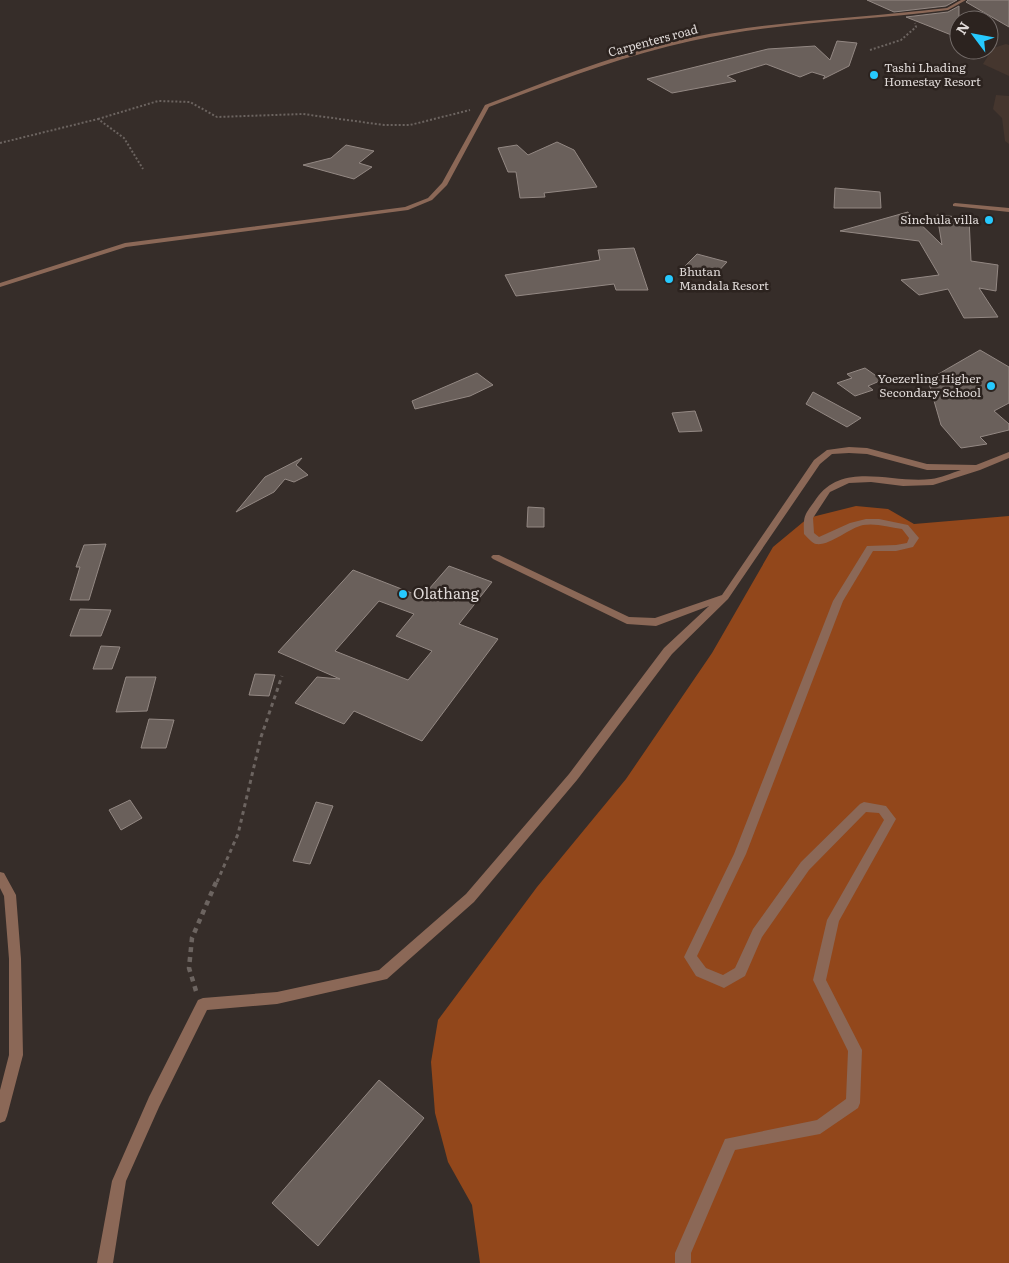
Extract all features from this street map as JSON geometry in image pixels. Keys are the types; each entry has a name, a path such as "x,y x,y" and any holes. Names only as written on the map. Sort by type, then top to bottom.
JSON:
{"street":[{"name":"Carpenters road","path":"487,106 647,51 694,39 780,26 948,9 964,0"},
{"path":"0,284 125,245 406,209 430,199 445,184 487,106"},
{"path":"955,205 1009,210"},
{"path":"105,1263 119,1181 154,1102 203,1004 277,998 382,975 470,898 573,777 668,651 725,597 817,462 830,452 867,451 927,467 977,468"},
{"path":"683,1263 683,1254 730,1144 820,1127 853,1103 855,1050 819,980 833,920 890,819 882,809 864,807 805,866 757,933 740,972 724,982 701,972 690,957 740,854 838,601 870,548 896,548 910,545 914,538 905,527 879,522 855,524 829,538 817,541 809,534 808,518 827,490 847,480 872,479 903,483 933,482 977,468 1009,455"},
{"path":"496,557 627,620 656,622 725,597"},
{"path":"0,877 10,896 15,959 16,1055 0,1116"}],"path":[{"path":"870,50 901,40 916,27 912,14"},
{"path":"0,143 98,119 158,101 190,102 217,117 303,114 384,125 410,125 487,106"},
{"path":"98,119 124,138 143,169"},
{"path":"203,1004 193,986 189,968 192,938 238,834 261,737 282,676"}],"shaded area":[{"path":"1009,45 1009,76 983,64 986,60 999,60 999,46"},
{"path":"996,95 1009,96 1009,144 1005,141 1002,118 993,109"},
{"path":"856,506 888,509 914,524 1009,516 1009,1263 480,1263 472,1205 448,1162 435,1113 431,1062 438,1020 537,887 626,779 712,653 773,547 808,518"}],"building":[{"path":"867,0 957,0 946,6 894,12"},
{"path":"968,0 1009,0 1009,27 999,21 999,10 980,10 966,2"},
{"path":"948,12 949,34 906,17"},
{"path":"837,41 857,43 849,66 823,79 825,76 812,72 800,77 766,64 727,76 736,81 672,93 647,79 768,49 815,46 830,60"},
{"path":"557,142 574,150 597,187 544,193 545,197 520,198 516,172 508,172 498,148 517,145 528,155"},
{"path":"346,145 374,151 359,163 372,167 354,179 303,165 331,158"},
{"path":"835,188 880,192 881,208 834,208"},
{"path":"908,212 942,245 937,215 969,218 971,261 998,265 996,291 979,288 998,317 964,318 948,289 919,295 901,280 939,275 919,241 840,231"},
{"path":"634,248 648,290 616,290 614,284 516,296 505,275 600,260 598,250"},
{"path":"697,254 727,262 713,277 683,268"},
{"path":"980,350 1009,367 1009,403 994,411 1009,424 1009,430 980,437 987,444 961,448 941,425 928,380"},
{"path":"865,368 882,380 868,386 873,390 855,396 837,383 852,378 847,374"},
{"path":"477,373 493,385 470,396 415,409 412,401"},
{"path":"813,392 861,418 847,427 806,404"},
{"path":"695,411 702,431 679,432 672,413"},
{"path":"302,458 296,465 308,475 294,482 285,479 274,492 236,512 265,477"},
{"path":"528,507 544,508 544,527 527,527"},
{"path":"106,544 89,600 70,600 80,567 76,567 84,545"},
{"path":"449,566 492,582 459,624 498,639 422,741 354,711 344,724 295,703 317,677 340,679 278,652 353,570 422,597","holes":["379,601 414,614 396,636 432,651 408,680 335,651"]},
{"path":"80,609 111,610 101,636 70,636"},
{"path":"101,646 120,647 112,669 93,669"},
{"path":"255,674 275,675 269,696 249,695"},
{"path":"126,677 156,677 147,711 116,712"},
{"path":"149,719 174,720 166,748 141,748"},
{"path":"130,800 142,818 121,830 109,810"},
{"path":"316,802 333,806 310,864 293,861"},
{"path":"379,1080 424,1118 318,1246 272,1203"}],"place":[{"name":"Tashi Lhading Homestay Resort","path":"874,75"},
{"name":"Sinchula villa","path":"989,220"},
{"name":"Bhutan Mandala Resort","path":"669,279"},
{"name":"Yoezerling Higher Secondary School","path":"991,386"},
{"name":"Olathang","path":"403,594"}]}
